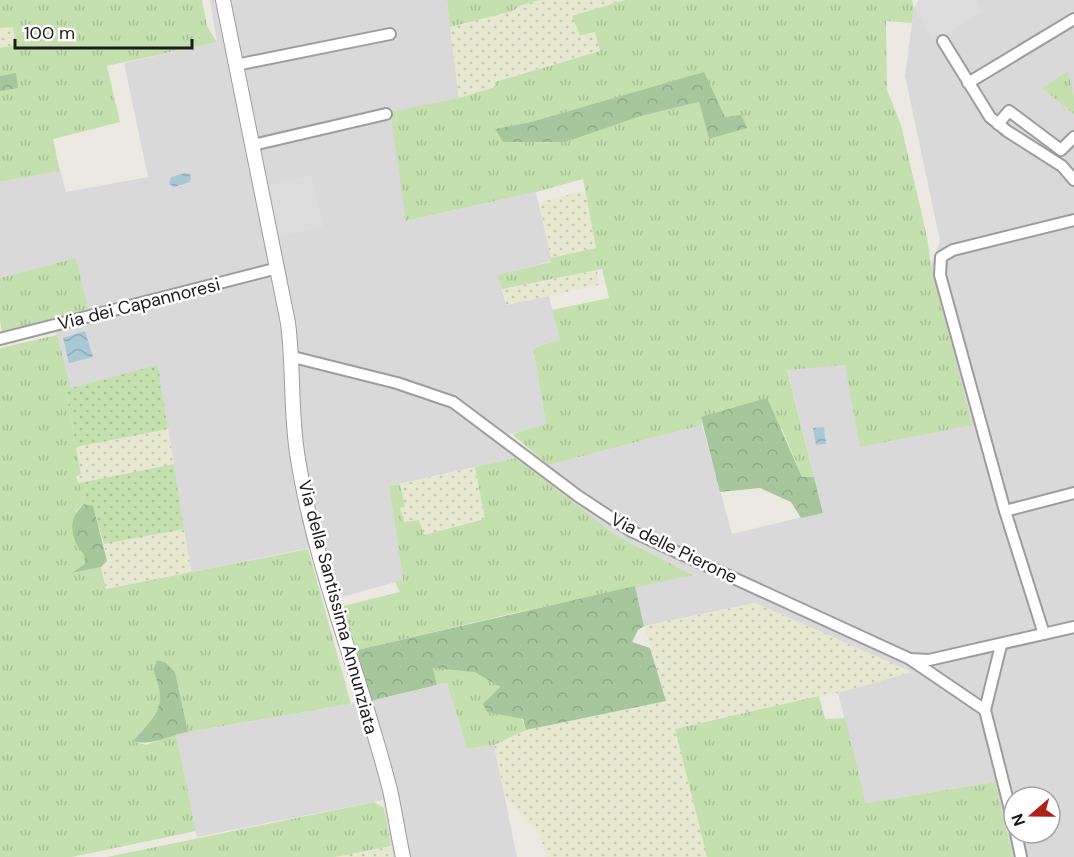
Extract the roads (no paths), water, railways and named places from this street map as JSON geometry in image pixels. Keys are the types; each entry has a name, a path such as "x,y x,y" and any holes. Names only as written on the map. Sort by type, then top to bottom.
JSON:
{"street":[{"name":"Via della Santissima Annunziata","path":"223,0 278,268 293,357 295,437 307,503 324,571 390,790 403,857"},
{"path":"968,83 1074,19"},
{"path":"236,65 390,34"},
{"path":"943,41 990,117 1062,166 1074,180"},
{"path":"998,124 1009,111 1061,150 1074,137"},
{"path":"253,145 386,114"},
{"path":"1044,634 1005,511 940,275 941,257 953,250 1074,220"},
{"name":"Via dei Capannoresi","path":"0,339 278,268"},
{"name":"Via delle Pierone","path":"293,357 397,383 453,402 578,496 630,531 910,659 930,660 1074,627"},
{"path":"1005,511 1074,493"},
{"path":"1001,645 986,710 1004,785"},
{"path":"910,659 986,710"}],"water":[{"path":"185,173 191,175 190,182 174,187 169,184 171,177"},
{"path":"85,331 93,357 69,363 63,338"},
{"path":"824,427 826,444 816,445 813,428"}]}
